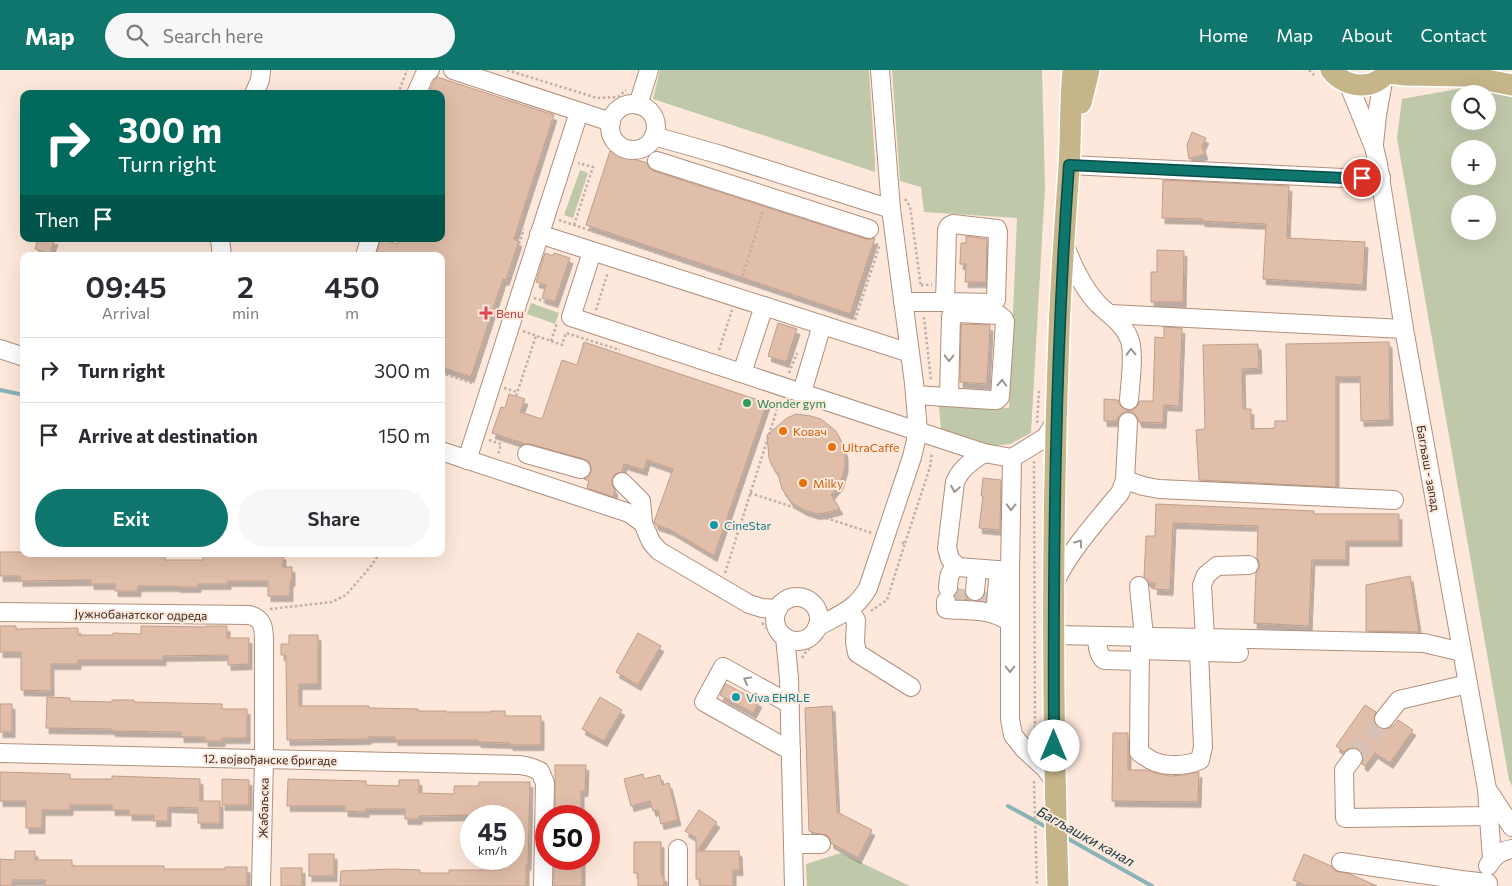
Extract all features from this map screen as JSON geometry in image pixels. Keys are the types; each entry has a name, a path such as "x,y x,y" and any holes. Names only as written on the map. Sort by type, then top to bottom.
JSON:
{"main road":[{"path":"1058,886 1055,782 1055,460 1073,70"},
{"path":"1069,165 1088,70"},
{"path":"1331,70 1348,83 1364,85 1375,82 1387,73 1406,75 1459,73 1512,85"}],"street":[{"path":"418,90 425,74 430,70"},
{"path":"453,70 611,122"},
{"path":"638,105 649,70"},
{"path":"817,620 846,612 861,600 868,588 912,457 918,431 891,209 880,70"},
{"name":"Багљаш - запад","path":"1374,147 1377,115 1387,73"},
{"name":"Багљаш - запад","path":"1348,83 1374,147 1380,177 1404,329 1487,789 1492,859 1486,874 1488,884"},
{"path":"638,105 644,107 653,117 656,130 646,146 629,149 623,147 614,139 611,134 611,122 613,115 624,106 638,105"},
{"path":"467,460 510,327 532,232 546,215 579,112"},
{"path":"654,136 891,209"},
{"path":"713,179 720,155"},
{"path":"657,161 869,229"},
{"path":"1069,165 1343,178 1380,177"},
{"path":"814,211 820,188"},
{"path":"903,302 945,302 993,302 996,300 997,229 952,224 949,226 947,230 945,302"},
{"path":"532,232 613,258 738,289 764,306 910,353"},
{"path":"1064,241 1075,270 1084,286 1099,305 1118,321 1130,339 1129,400"},
{"path":"592,252 571,317 589,332 715,364 984,452 1012,458 1046,437 1056,420"},
{"path":"742,373 764,306"},
{"path":"914,395 997,400 1000,397 1005,322 1002,317 956,313 953,313 951,316 949,397"},
{"path":"1110,314 1404,329"},
{"path":"802,392 822,325"},
{"path":"0,349 20,356"},
{"path":"1054,585 1077,545 1120,493 1125,480 1128,422"},
{"path":"1035,444 1046,445 1051,449 1055,460"},
{"path":"520,477 528,451 581,469"},
{"path":"984,452 958,474 955,482 947,548 950,559 958,567 993,570"},
{"path":"445,453 629,513 643,523"},
{"path":"1012,458 985,606 1013,735 1024,749 1045,768 1055,782"},
{"path":"1125,480 1159,489 1394,500"},
{"path":"622,482 640,501 643,523 650,542 659,551 748,604 787,635 810,636 817,620 815,608 807,600 796,598 786,600 778,608 776,614 787,635 794,886"},
{"path":"1139,586 1141,646 1139,752 1153,761 1164,764 1191,764 1200,760 1203,747 1202,585 1206,575 1217,566 1249,565"},
{"path":"958,567 952,598 985,606"},
{"path":"985,606 993,570"},
{"path":"748,604 762,608 778,608"},
{"name":"Јужнобанатског одреда","path":"0,612 252,615"},
{"path":"846,612 856,620 855,642 857,653 911,687"},
{"name":"Жабаљска","path":"252,615 263,625 264,641 261,886"},
{"path":"1054,635 1098,636 1141,646 1424,643 1462,652"},
{"path":"1098,636 1098,650 1104,660 1141,646"},
{"path":"1202,645 1239,653"},
{"path":"790,704 723,667 704,702 791,751"},
{"path":"1384,719 1399,700 1468,684"},
{"name":"12. војвођанске бригаде","path":"0,753 520,765 530,767 540,771 545,783 543,886"},
{"path":"1353,758 1344,770 1345,818 1489,816"},
{"name":"Багљаш - запад","path":"1487,789 1512,828"},
{"path":"793,844 821,844"},
{"path":"678,849 678,886"},
{"path":"1492,859 1497,854 1512,850"},
{"path":"1342,862 1488,884"}],"path":[{"path":"400,90 407,70"},
{"path":"507,70 597,98 618,97 633,85"},
{"path":"564,158 593,167 574,225"},
{"path":"715,364 768,196"},
{"path":"546,215 738,289 759,288"},
{"path":"862,323 855,321 883,234 869,229"},
{"path":"445,374 473,383 532,232"},
{"path":"589,332 613,258"},
{"path":"531,297 562,307"},
{"path":"552,341 560,316"},
{"path":"510,327 562,345 566,333"},
{"path":"503,387 517,394 536,336"},
{"path":"720,587 799,345"},
{"path":"485,439 501,444 493,469"},
{"path":"750,492 886,537"},
{"path":"252,615 263,610 332,602 346,595 377,557"},
{"path":"1034,808 1037,886"}],"green space":[{"path":"660,70 869,70 875,172 653,99"},
{"path":"892,70 1042,70 1045,187 1031,433 1010,444 984,447 941,431 939,406 1009,408 1017,218 924,212 921,187 900,181"},
{"path":"1451,90 1451,130 1496,130 1496,93 1512,97 1512,786 1509,780 1397,138 1402,99"},
{"path":"580,170 588,173 573,218 564,215"},
{"path":"531,303 559,313 555,324 527,314"},
{"path":"841,853 910,886 807,886 806,864"}],"building":[{"path":"437,77 554,115 514,239 519,241 506,280 503,279 471,377 445,368 445,252 377,252 379,242 397,244 398,242 445,242 445,90 430,90"},
{"path":"1192,132 1206,138 1202,146 1205,154 1189,159 1187,145"},
{"path":"610,151 647,163 649,168 654,171 866,239 875,238 850,314 586,225"},
{"path":"1163,180 1289,186 1287,238 1365,242 1363,285 1263,279 1266,224 1162,218"},
{"path":"966,236 987,239 986,282 965,282 966,264 960,264 961,243 966,243"},
{"path":"37,242 54,242 51,252 35,249"},
{"path":"1157,250 1184,251 1183,302 1151,302 1151,272 1157,272"},
{"path":"545,253 553,256 554,253 570,258 555,302 542,298 546,285 536,282"},
{"path":"778,323 797,329 786,362 768,356"},
{"path":"961,324 990,325 987,384 960,382"},
{"path":"1164,327 1182,328 1179,406 1164,405 1163,423 1139,422 1134,413 1128,411 1119,416 1117,421 1104,421 1104,399 1118,400 1123,408 1129,411 1133,410 1140,401 1153,401 1155,337 1164,338"},
{"path":"584,342 767,403 714,556 671,530 656,525 654,522 673,469 647,460 644,470 624,464 622,472 615,474 612,479 612,485 615,490 613,497 587,488 589,481 584,479 589,476 591,467 589,462 584,459 525,444 492,433 501,407 505,408 509,394 525,399 520,412 542,419 562,360 577,365"},
{"path":"1389,342 1390,420 1361,421 1360,377 1336,377 1336,487 1199,480 1196,430 1205,429 1203,345 1258,344 1259,368 1242,369 1243,409 1251,409 1251,429 1275,428 1275,421 1287,421 1286,344"},
{"path":"796,414 821,419 836,431 841,441 845,453 845,467 840,484 831,495 840,509 817,514 804,510 792,503 782,489 778,474 769,458 767,435 787,418"},
{"path":"983,478 1001,480 1000,530 979,528"},
{"path":"1156,504 1314,511 1314,514 1399,514 1399,541 1346,541 1346,560 1312,560 1309,626 1254,623 1256,573 1260,565 1257,558 1258,526 1173,523 1170,590 1154,589 1155,583 1149,583 1144,577 1146,536 1155,536"},
{"path":"0,552 20,552 20,557 165,557 165,560 203,560 203,557 283,557 283,567 292,567 290,596 268,596 268,581 228,581 228,584 198,584 198,587 138,586 138,591 115,591 115,584 91,584 91,580 20,581 20,576 0,576"},
{"path":"1410,576 1419,632 1366,631 1366,585"},
{"path":"958,589 964,590 969,600 956,599 955,596"},
{"path":"0,626 16,626 16,629 78,628 78,635 113,635 113,633 141,634 141,626 227,626 227,638 249,638 249,664 228,665 228,655 163,656 163,660 78,660 78,664 51,664 51,691 21,690 21,652 0,652"},
{"path":"638,633 661,646 638,685 616,672"},
{"path":"289,635 318,635 318,684 299,684 299,706 369,706 369,708 418,709 418,711 446,712 505,711 505,716 541,716 541,745 510,745 510,743 478,742 478,740 395,740 395,737 287,740 286,655 281,655 281,644 289,644"},
{"name":"Viva EHRLE","path":"726,684 759,702 753,713 720,695"},
{"path":"47,697 70,698 70,701 112,702 112,700 134,700 134,702 222,704 222,709 247,709 247,738 222,738 222,741 205,741 205,737 181,737 181,732 46,728"},
{"path":"600,697 622,710 604,741 582,729"},
{"path":"0,704 12,704 12,732 0,732"},
{"path":"1365,705 1376,712 1374,722 1378,728 1388,729 1398,720 1413,730 1390,763 1375,753 1365,766 1362,764 1363,754 1359,749 1349,748 1344,752 1336,746"},
{"path":"832,706 837,812 872,830 858,858 831,843 830,838 826,835 809,831 805,708"},
{"path":"1113,733 1128,733 1128,770 1148,770 1170,776 1199,772 1198,802 1112,801"},
{"path":"555,765 586,765 585,791 581,791 581,805 555,805"},
{"path":"0,772 70,774 70,779 112,779 112,776 200,779 200,801 220,801 220,823 198,823 198,808 168,807 168,821 153,821 154,815 129,815 129,810 112,810 112,805 70,805 70,810 42,810 42,828 26,828 26,801 0,801"},
{"path":"643,774 644,779 660,775 662,785 669,783 678,820 661,824 658,810 653,811 650,801 631,806 624,779"},
{"path":"222,779 249,780 249,805 222,805"},
{"path":"288,779 366,781 366,785 399,786 399,780 419,780 419,793 454,794 454,786 479,786 479,782 530,782 526,886 340,886 341,871 394,869 420,870 420,873 449,873 449,870 525,870 525,805 460,805 460,815 419,816 419,819 405,819 405,809 366,809 366,812 345,811 345,806 287,806"},
{"path":"699,810 717,822 697,851 739,851 740,870 733,870 733,886 700,886 700,879 696,879 696,838 685,831"},
{"path":"634,842 661,842 661,876 664,876 664,886 638,886 638,873 634,873"},
{"path":"15,851 35,851 35,860 72,860 72,866 164,866 164,869 247,867 247,886 45,886 45,880 12,880 12,886 0,886 0,859 15,860"},
{"path":"309,854 334,854 334,876 309,876"},
{"path":"1304,854 1331,866 1335,871 1350,874 1377,886 1307,886 1293,880"},
{"path":"281,868 302,868 302,886 281,886"},
{"path":"554,870 582,870 582,886 554,886"}],"waterway":[{"name":"Багљашки канал","path":"0,390 20,394"},
{"name":"Багљашки канал","path":"1008,806 1050,829"},
{"name":"Багљашки канал","path":"1065,837 1152,886"}],"tunnel":[{"path":"955,602 956,589"},
{"path":"983,604 984,592"},
{"path":"1353,758 1384,719"}],"place":[{"name":"Benu","path":"486,313"},
{"name":"Wonder gym","path":"747,403"},
{"name":"Ковач","path":"783,431"},
{"name":"UltraCaffe","path":"832,447"},
{"name":"Milky","path":"803,483"},
{"name":"CineStar","path":"714,525"},
{"name":"Viva EHRLE","path":"736,697"}],"route":[{"path":"1054,746 1056,420 1060,312 1069,165 1362,178"}]}
